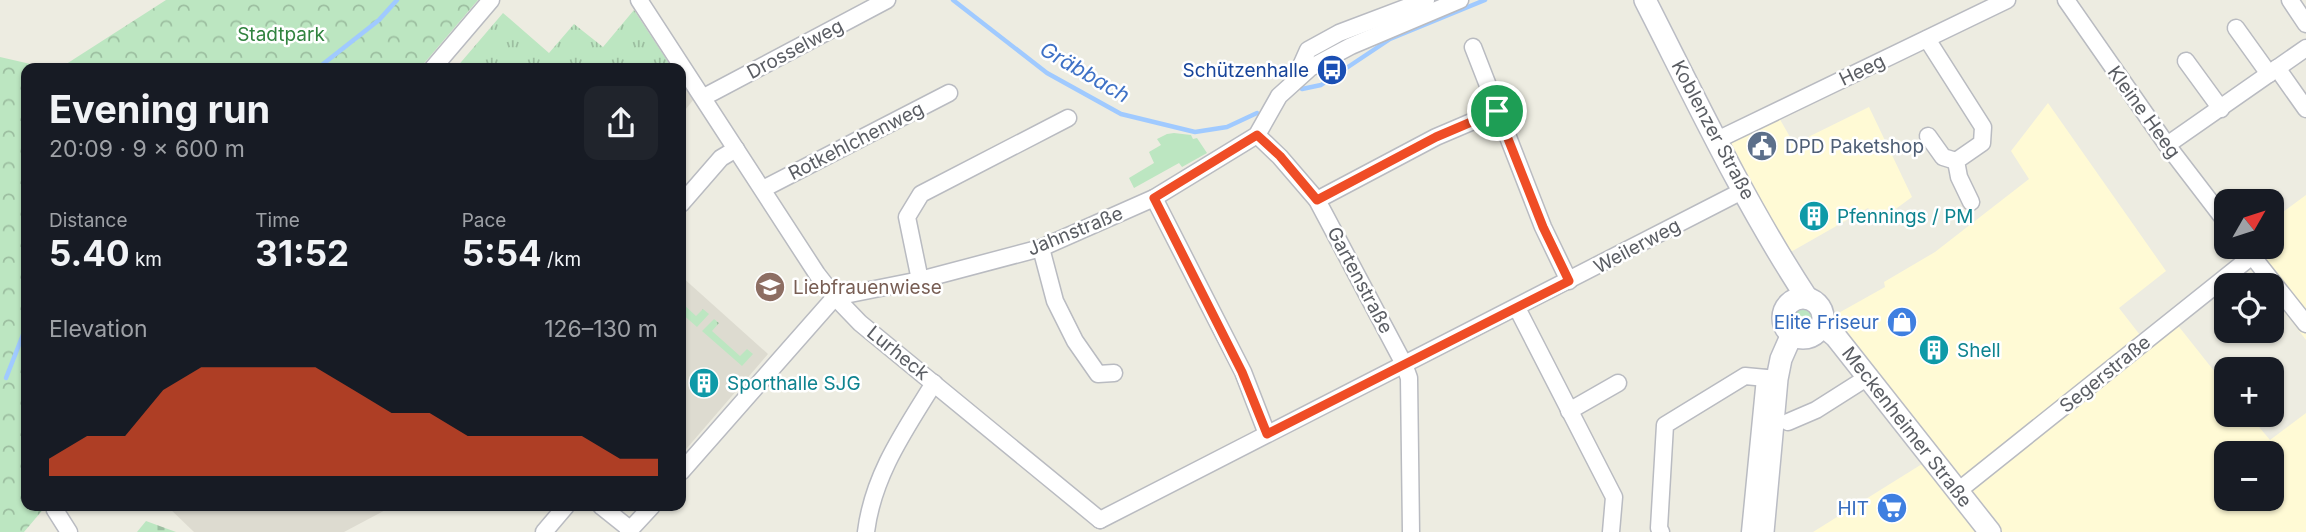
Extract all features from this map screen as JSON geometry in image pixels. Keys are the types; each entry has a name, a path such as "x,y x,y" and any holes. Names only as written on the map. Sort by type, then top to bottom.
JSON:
{"main road":[{"name":"Koblenzer Straße","path":"1645,0 1782,260 1788,293 1798,301"},
{"path":"1814,300 1822,311 1822,325 1812,336 1799,337 1787,330 1783,317 1798,301 1814,300"},
{"name":"Meckenheimer Straße","path":"1822,325 1836,337 1990,532"},
{"path":"1763,532 1771,379 1792,334"}],"street":[{"path":"437,63 491,0"},
{"name":"Lurheck","path":"639,0 681,63"},
{"name":"Drosselweg","path":"704,97 887,0"},
{"path":"1294,80 1308,50 1339,33 1426,0"},
{"path":"1257,135 1279,96 1310,68 1351,46 1460,0"},
{"name":"Heeg","path":"1717,140 2007,0"},
{"name":"Kleine Heeg","path":"2066,0 2167,145 2214,206"},
{"path":"2290,0 2306,24"},
{"path":"2236,28 2306,109"},
{"path":"1927,39 1983,127 1982,143 1956,162"},
{"path":"1473,47 1543,227 1569,281"},
{"path":"2167,145 2273,71 2303,55"},
{"path":"2186,61 2221,109"},
{"name":"Lurheck","path":"686,70 817,274 835,297 860,323 1101,526"},
{"name":"Rotkehlchenweg","path":"763,189 949,93"},
{"path":"1317,200 1436,137 1497,111"},
{"path":"920,280 907,217 921,194 1068,118"},
{"name":"Jahnstraße","path":"835,297 920,280 1041,248 1154,198 1257,135"},
{"name":"Gartenstraße","path":"1257,135 1280,156 1317,200 1404,363 1409,378 1411,532"},
{"path":"1928,136 1943,157 1956,162"},
{"path":"686,198 721,158 736,149"},
{"path":"1956,162 1959,177 1971,202"},
{"name":"Weilerweg","path":"1101,526 1267,434 1744,190"},
{"path":"1154,198 1242,372 1267,434"},
{"path":"1041,248 1055,301 1075,341 1098,374 1114,373"},
{"name":"Segerstraße","path":"1958,491 2239,259"},
{"path":"2255,259 2306,324"},
{"path":"686,466 835,297"},
{"path":"1517,307 1614,498 1611,532"},
{"path":"1661,532 1659,528 1665,425 1745,376 1771,379 1750,532"},
{"path":"1788,422 1816,411 1868,377"},
{"path":"866,532 869,513 884,466 934,383"},
{"path":"1569,411 1618,383"},
{"path":"58,511 69,532"},
{"path":"544,532 562,511"},
{"path":"607,511 629,531 647,511"}],"shaded area":[{"path":"686,86 694,99 686,109"},
{"path":"2048,103 2166,271 2119,308 2147,344 2176,323 2214,371 2214,427 2259,427 2270,440 2306,413 2306,532 1813,532 1937,452 1835,315 1885,287 1884,282 1935,252 2029,179 2011,151"},
{"path":"1869,107 1912,197 1878,222 1868,208 1789,253 1728,142 1778,116 1794,144"},
{"path":"2306,195 2306,340 2284,312 2284,273 2253,273 2242,259 2284,259 2284,211"},
{"path":"686,280 768,354 686,449"},
{"path":"172,511 384,511 344,532 194,532"}],"green space":[{"name":"Stadtpark","path":"166,0 478,0 424,63 68,63"},
{"path":"634,10 669,63 460,63 503,13 549,53 574,24 603,47"},
{"path":"0,57 26,63 21,63 21,511 42,511 24,532 0,532"},
{"path":"1174,133 1197,138 1207,153 1182,167 1179,163 1134,188 1129,178 1154,163 1149,152 1161,145 1157,139"},
{"path":"686,307 696,316 703,309 709,314 697,327 686,317"},
{"path":"1802,308 1808,311 1811,317 1808,323 1802,326 1796,323 1793,317 1796,311"},
{"path":"714,319 719,323 712,331 740,356 747,349 753,354 742,366 702,331"},
{"path":"146,521 176,532 137,532"}],"waterway":[{"name":"Gräbbach","path":"324,63 379,20 397,0"},
{"name":"Gräbbach","path":"953,0 1047,73 1121,114 1195,132 1227,127 1257,113"},
{"name":"Gräbbach","path":"1302,89 1321,85 1390,39 1485,0"},
{"path":"6,378 21,340"}],"place":[{"name":"Schützenhalle","path":"1332,70"},
{"name":"DPD Paketshop","path":"1762,146"},
{"name":"Pfennings / PM","path":"1814,216"},
{"name":"Liebfrauenwiese","path":"770,287"},
{"name":"Elite Friseur","path":"1902,322"},
{"name":"Shell","path":"1934,350"},
{"name":"Sporthalle SJG","path":"704,383"},
{"name":"HIT","path":"1892,508"}],"route":[{"path":"1497,111 1543,227 1569,281 1267,434 1242,372 1154,198 1257,135 1280,156 1317,200 1436,137 1497,111"}]}
